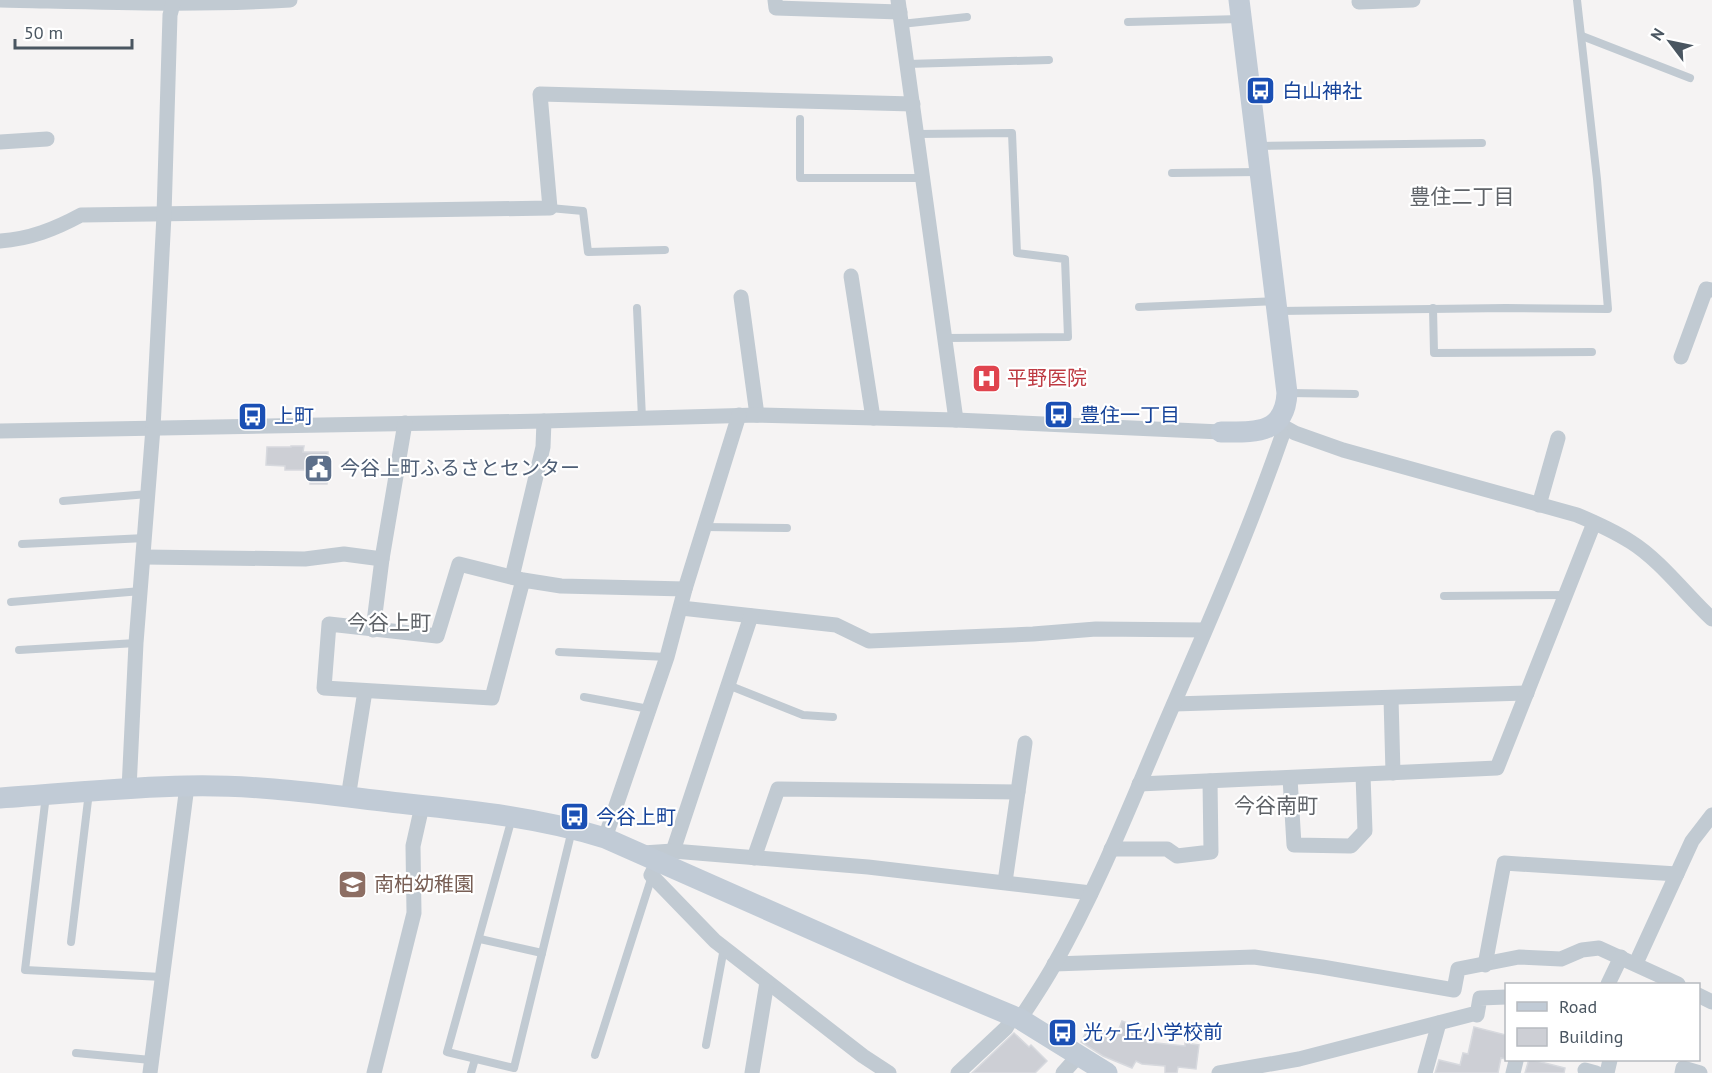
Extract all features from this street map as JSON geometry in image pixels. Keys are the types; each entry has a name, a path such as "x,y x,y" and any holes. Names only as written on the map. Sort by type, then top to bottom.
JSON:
{"street":[{"path":"0,0 242,2 290,0"},
{"path":"775,0 776,8 900,12 956,420"},
{"path":"1359,2 1413,0"},
{"path":"129,789 136,643 153,428 171,15 174,2"},
{"path":"0,431 544,422 739,415 956,420 1221,432 1250,432 1278,423 1286,410 1287,393 1240,9"},
{"path":"0,242 20,240 47,232 81,215 550,208 540,94 913,104"},
{"path":"0,142 47,139"},
{"path":"851,276 873,418"},
{"path":"1681,357 1707,289 1712,290"},
{"path":"741,297 757,415"},
{"path":"605,838 667,657 685,589 739,415"},
{"path":"544,422 543,447 518,579 492,698 324,688 329,624 437,636 459,564 518,579 561,586 685,589"},
{"path":"373,630 382,559 405,423"},
{"path":"1278,423 1295,433 1343,450 1577,515 1633,543 1712,619"},
{"path":"958,1073 1017,1017 1054,964 1090,893 1205,630 1282,436 1278,423"},
{"path":"1539,505 1558,438"},
{"path":"1139,784 1497,768 1594,523"},
{"path":"144,556 305,559 344,554 382,559"},
{"path":"681,608 836,625 869,641 1096,629 1205,630"},
{"path":"661,863 728,685 751,616"},
{"path":"348,798 365,691"},
{"path":"1174,704 1527,693"},
{"path":"1391,698 1393,773"},
{"path":"1005,882 1025,743"},
{"path":"1290,778 1294,845 1352,846 1365,831 1363,775"},
{"path":"1111,849 1167,849 1177,856 1211,852 1210,781"},
{"path":"151,1066 187,786"},
{"path":"0,798 187,786 296,791 513,816 572,828 605,838 910,973 1017,1017 1107,1073"},
{"path":"754,858 778,789 1018,792"},
{"path":"374,1073 414,913 413,846 422,806"},
{"path":"1636,963 1692,841 1712,815"},
{"path":"661,863 754,858 868,867 1090,893"},
{"path":"661,863 724,948 888,1073"},
{"path":"1485,965 1504,863 1677,874"},
{"path":"1054,964 1254,957 1454,990 1458,969 1519,957 1561,959 1582,950 1599,948 1676,983"},
{"path":"1608,983 1621,957"},
{"path":"752,1073 767,982"},
{"path":"1219,1073 1299,1059 1473,1014 1478,1015 1480,998 1505,997"},
{"path":"1425,1073 1439,1023"},
{"path":"1063,1073 1079,1055"},
{"path":"1682,1073 1683,1068 1700,1073"}],"lane":[{"path":"1139,307 1608,309 1577,0"},
{"path":"1128,22 1240,9"},
{"path":"900,12 967,17"},
{"path":"1582,36 1690,78"},
{"path":"907,64 1049,60"},
{"path":"800,119 800,178 923,178"},
{"path":"917,134 1012,133 1017,253 1065,259 1068,337 945,338"},
{"path":"1257,146 1482,143"},
{"path":"1172,173 1261,172"},
{"path":"550,208 583,211 588,252 665,250"},
{"path":"638,308 642,418"},
{"path":"1433,308 1434,353 1592,352"},
{"path":"1287,393 1355,394"},
{"path":"63,501 148,494"},
{"path":"704,527 787,528"},
{"path":"22,544 145,538"},
{"path":"11,602 141,591"},
{"path":"1444,597 1566,595"},
{"path":"19,650 136,643"},
{"path":"559,652 667,657"},
{"path":"728,685 803,715 832,717"},
{"path":"584,698 649,709"},
{"path":"71,942 88,792"},
{"path":"46,795 25,970 162,977"},
{"path":"513,816 447,1052 514,1068 572,828"},
{"path":"595,1055 661,863"},
{"path":"480,939 542,953"},
{"path":"706,1045 724,948"},
{"path":"76,1053 151,1066"},
{"path":"471,1073 475,1059"}],"building":[{"path":"304,446 303,452 328,452 327,484 310,484 310,470 285,470 285,466 266,465 267,447"},
{"path":"1122,1021 1151,1033 1147,1042 1185,1046 1185,1043 1199,1045 1196,1069 1178,1067 1177,1073 1165,1073 1165,1066 1142,1064 1136,1061 1132,1068 1103,1056 1081,1042 1090,1024 1111,1034 1112,1032 1117,1034"},
{"path":"1474,1027 1505,1035 1505,1059 1501,1058 1498,1073 1435,1073 1439,1060 1460,1065 1463,1053 1468,1054"},
{"path":"1014,1033 1029,1047 1031,1045 1047,1061 1035,1073 972,1073"},
{"path":"1528,1061 1565,1068 1564,1073 1525,1073"}],"place":[{"name":"白山神社","path":"1261,91"},
{"name":"平野医院","path":"986,378"},
{"name":"豊住一丁目","path":"1059,415"},
{"name":"上町","path":"253,416"},
{"name":"今谷上町ふるさとセンター","path":"319,468"},
{"name":"今谷上町","path":"575,817"},
{"name":"南柏幼稚園","path":"353,884"},
{"name":"光ヶ丘小学校前","path":"1062,1032"}],"district":[{"name":"豊住二丁目","path":"1462,196"},
{"name":"今谷上町","path":"389,622"},
{"name":"今谷南町","path":"1276,805"}]}
